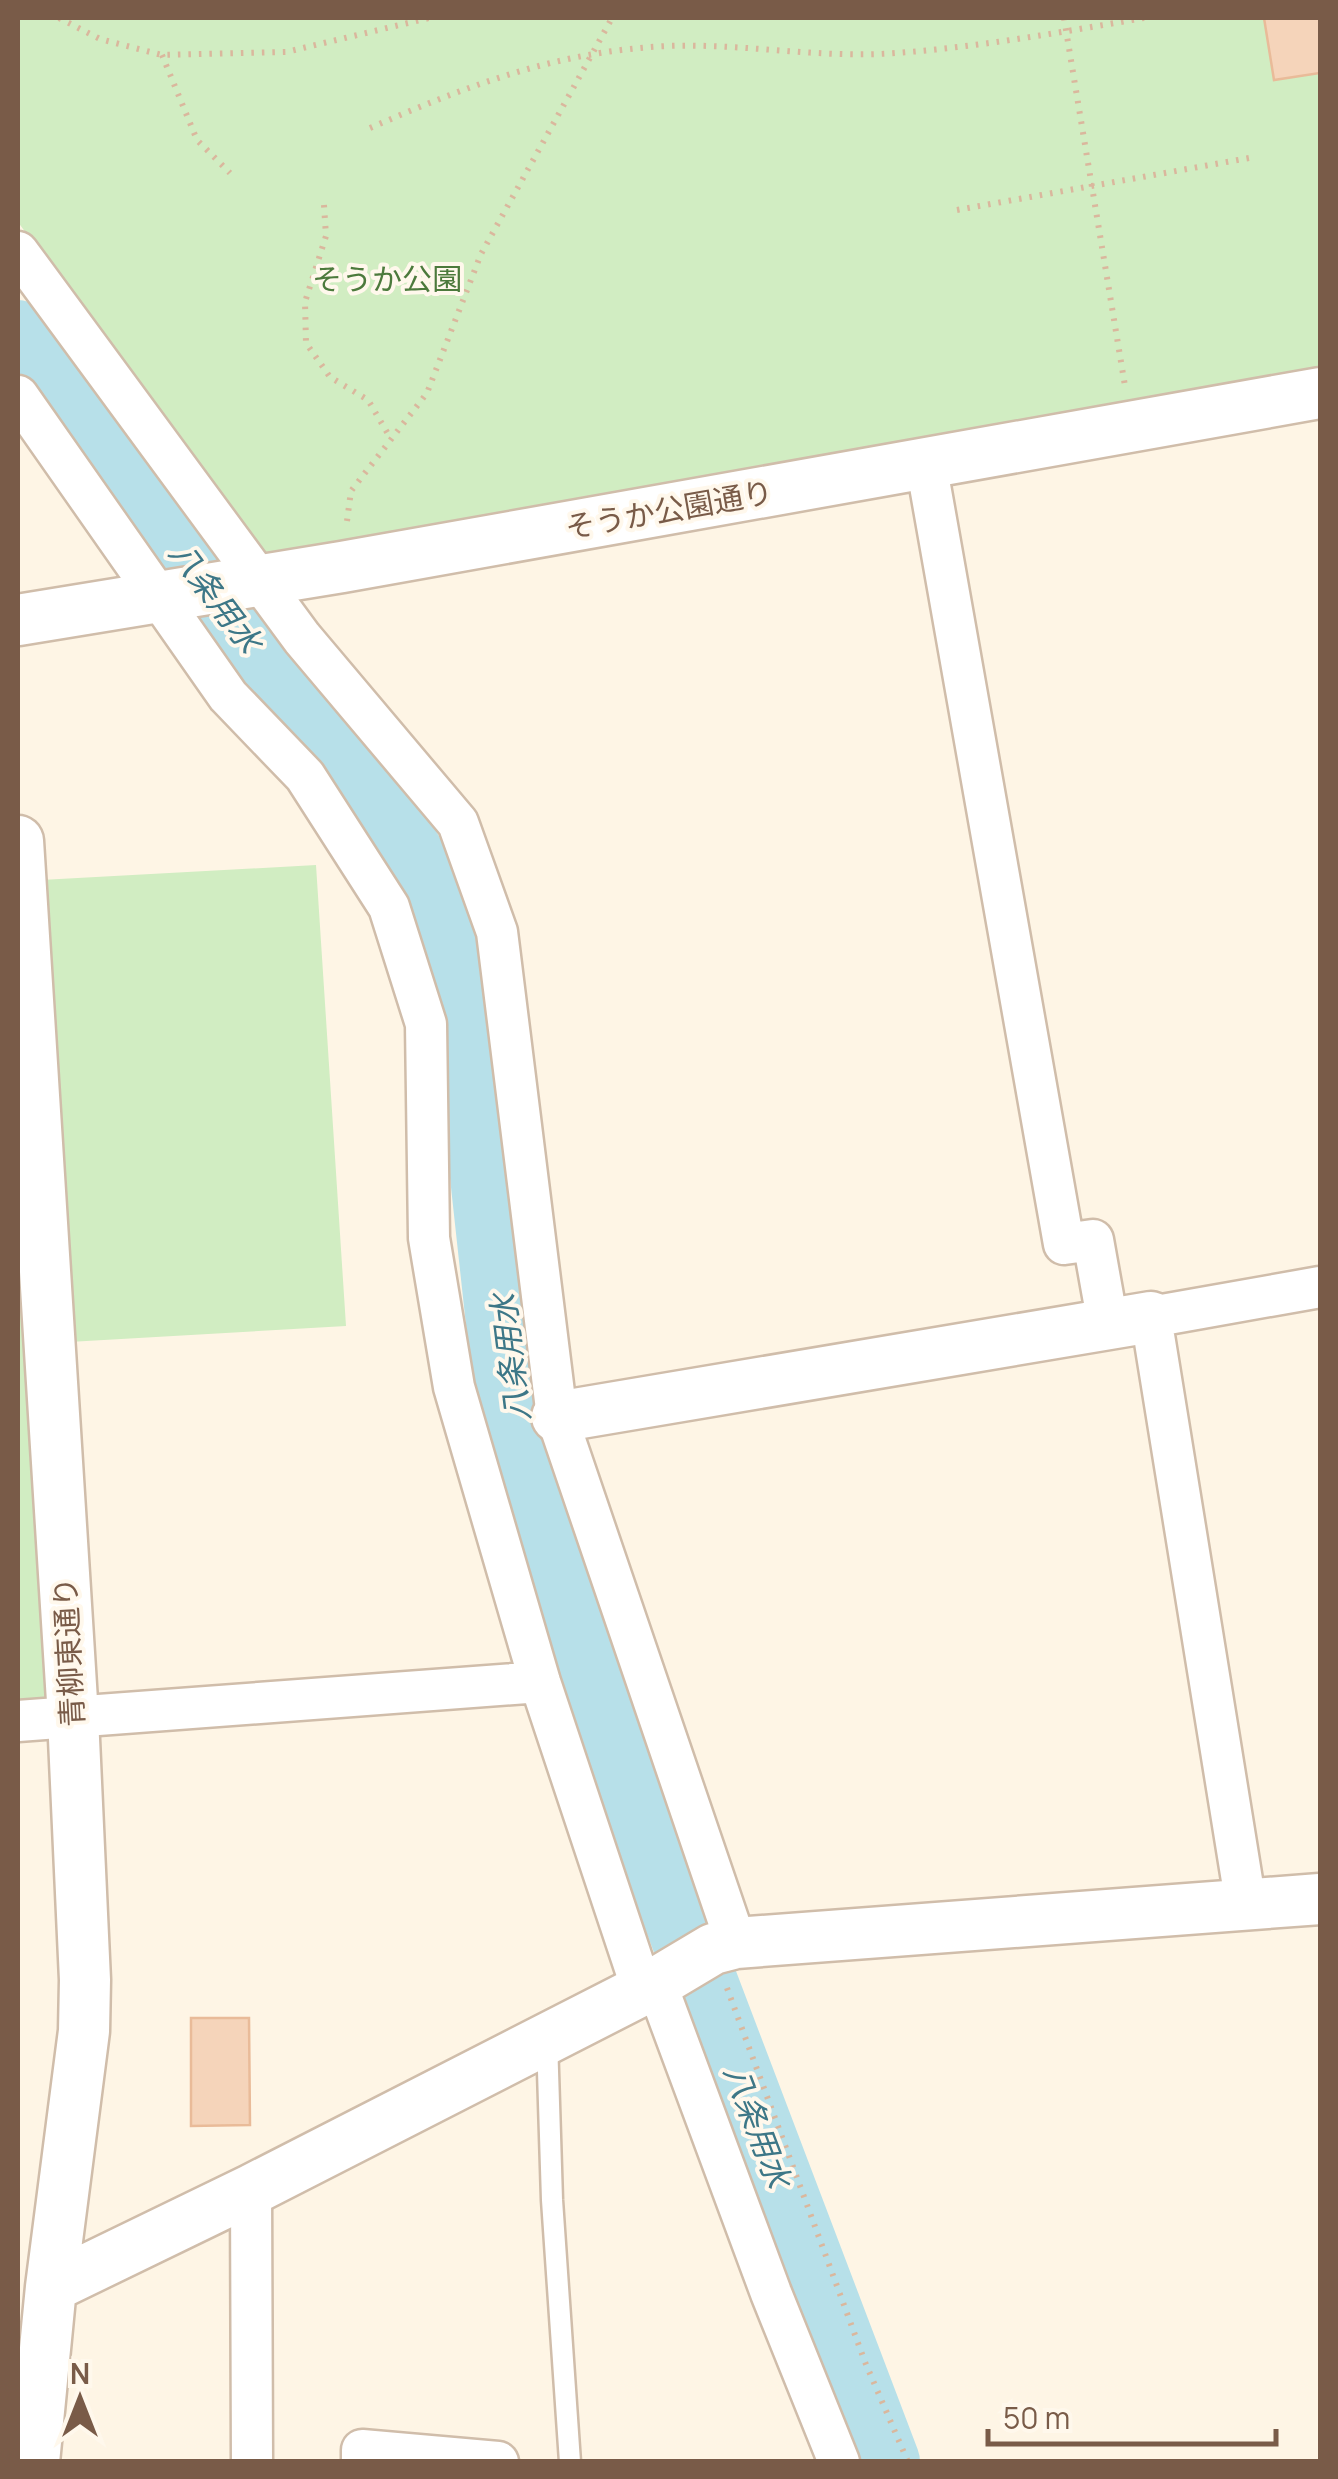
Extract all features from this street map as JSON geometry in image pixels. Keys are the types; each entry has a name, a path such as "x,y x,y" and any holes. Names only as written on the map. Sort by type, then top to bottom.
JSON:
{"street":[{"path":"18,252 251,582 458,823 497,932 557,1417 724,1946"},
{"name":"そうか公園通り","path":"18,620 342,567 1320,393"},
{"path":"18,396 163,595 228,696 304,776 389,907 426,1024 429,1238 454,1387 540,1682 649,1986 839,2462"},
{"path":"926,464 1064,1244 1093,1240 1130,1320 1246,1905"},
{"name":"青柳東通り","path":"18,841 72,1718 84,2031 51,2287 34,2462"},
{"path":"557,1417 1320,1286"},
{"path":"18,1721 540,1682"},
{"path":"51,2287 251,2190 724,1946 1320,1899"},
{"path":"251,2190 252,2462"},
{"path":"362,2462 362,2450 498,2462"}],"lane":[{"path":"546,2036 552,2200 570,2462"}],"path":[{"path":"60,18 100,39 162,54 286,52 429,18"},
{"path":"342,567 351,492 427,392 481,254 612,18"},
{"path":"1064,18 1132,426"},
{"path":"370,128 434,98 496,76 590,55 668,46 896,53 1144,18"},
{"path":"162,54 197,140 230,172"},
{"path":"957,210 1249,158"},
{"path":"324,205 326,236 304,302 306,344 330,377 368,400 391,439"},
{"path":"724,1946 865,2362 908,2462"}],"green space":[{"name":"そうか公園","path":"18,18 1320,18 1320,380 265,565 18,222"},
{"path":"316,865 346,1326 69,1342 41,880"},
{"path":"18,1174 52,1700 18,1702"}],"building":[{"path":"1264,18 1320,18 1320,73 1274,80"},
{"path":"191,2018 249,2018 250,2125 191,2126"}],"waterway":[{"name":"八条用水","path":"18,335 343,773 406,849 438,908 463,974 505,1360 524,1478 678,1917 885,2462"}]}
